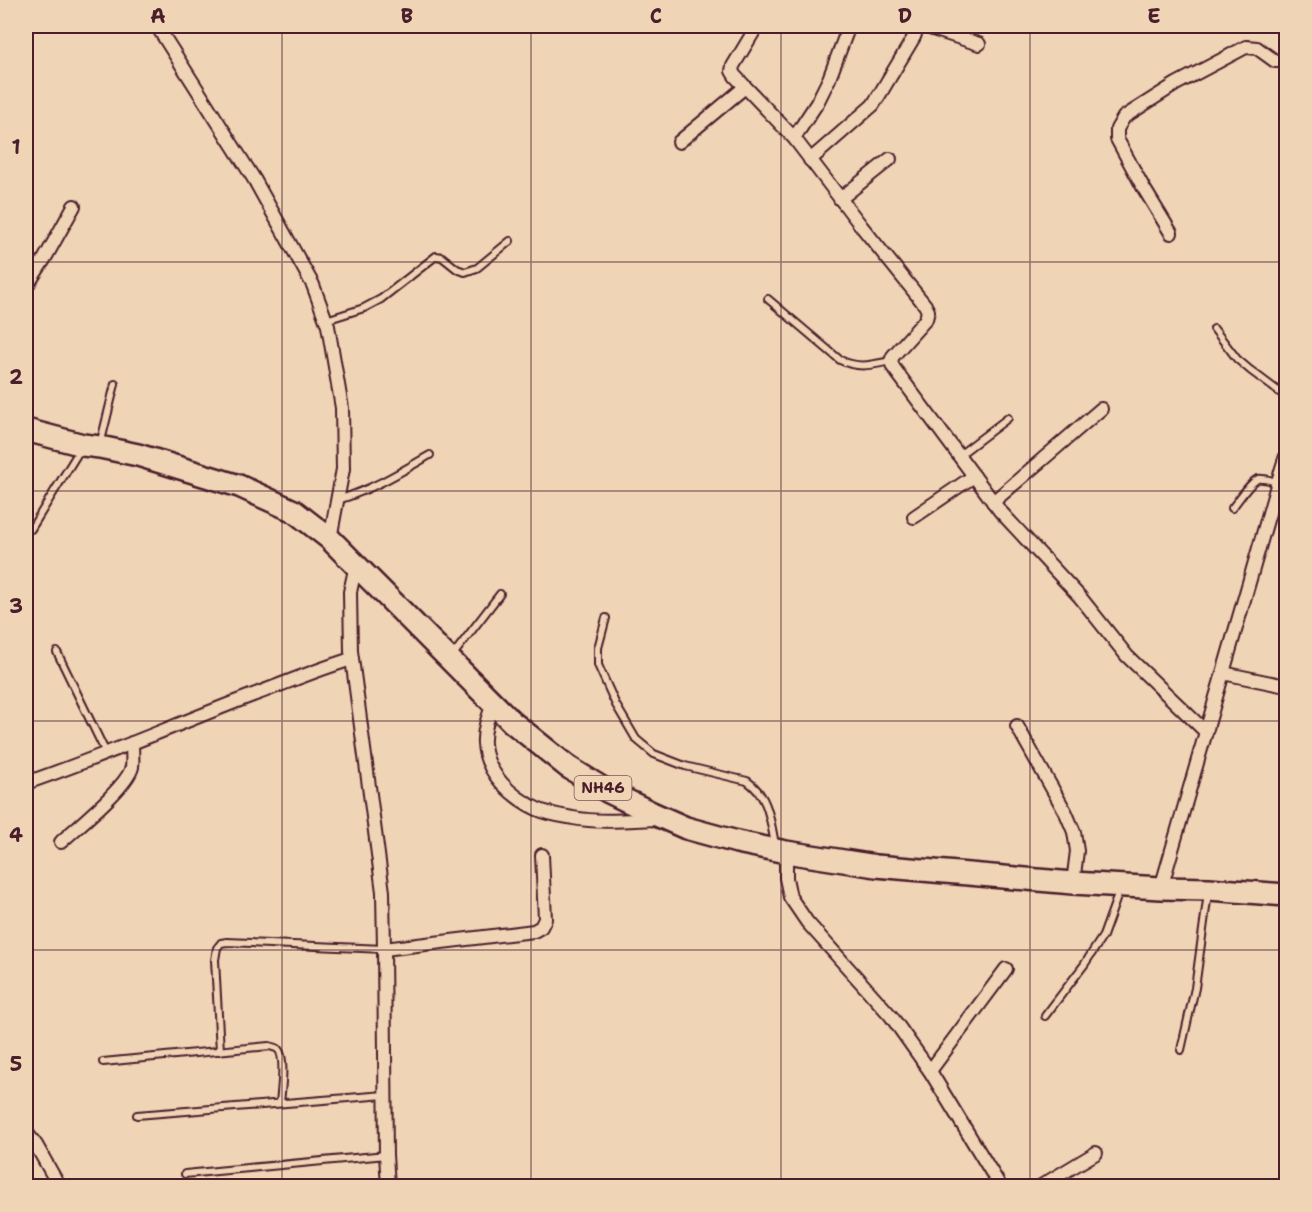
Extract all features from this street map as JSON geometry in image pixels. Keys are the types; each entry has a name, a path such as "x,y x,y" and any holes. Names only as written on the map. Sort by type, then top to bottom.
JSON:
{"highway":[{"name":"NH46","path":"26,430 138,455 239,486 294,511 330,539 512,722 568,767 607,791 686,828 781,851 876,866 1073,883 1287,895"}],"street":[{"path":"157,26 254,179 313,285 326,320 342,408 343,469 330,539"},
{"path":"758,26 732,71 794,138 927,311 926,319 893,356 891,361 897,374 999,511 1080,597 1127,656 1206,732"},
{"path":"794,138 817,103 829,79 849,26"},
{"path":"810,160 873,105 920,26 979,44"},
{"path":"1171,233 1117,139 1117,129 1124,117 1176,84 1246,47 1257,48 1275,61 1287,62"},
{"path":"679,142 745,87"},
{"path":"840,199 890,159"},
{"path":"26,287 74,206"},
{"path":"993,502 1101,409"},
{"path":"1161,888 1287,456"},
{"path":"914,517 974,476"},
{"path":"356,565 350,592 350,627 352,659 382,892 388,1186"},
{"path":"26,783 318,670 352,659"},
{"path":"1222,673 1287,686"},
{"path":"493,704 485,727 484,744 488,760 498,780 518,798 539,810 575,819 667,819"},
{"path":"1017,726 1066,813 1074,832 1077,851 1073,883"},
{"path":"61,842 119,788 128,776 132,766 132,743"},
{"path":"781,851 790,897 807,922 891,1017 930,1071 998,1186"},
{"path":"384,949 534,931 541,927 545,919 542,855"},
{"path":"930,1071 1006,969"},
{"path":"26,1132 59,1186"},
{"path":"1041,1186 1096,1153"}],"lane":[{"path":"326,320 364,308 381,299 436,256 442,257 465,272 477,268 510,241"},
{"path":"768,299 840,360 852,366 891,361"},
{"path":"1214,329 1237,359 1287,397"},
{"path":"31,529 91,446 115,384"},
{"path":"958,456 1008,418"},
{"path":"338,500 380,484 430,455"},
{"path":"1232,508 1258,480 1278,482"},
{"path":"450,660 500,594"},
{"path":"606,618 598,648 598,665 616,705 636,739 654,754 686,766 747,781 756,787 766,803 781,851"},
{"path":"57,652 106,753"},
{"path":"1045,1017 1084,966 1103,936 1121,886"},
{"path":"1181,1050 1195,988 1209,889"},
{"path":"220,1051 215,960 217,948 221,943 384,949"},
{"path":"103,1062 276,1047 283,1060 280,1103"},
{"path":"138,1115 385,1095"},
{"path":"185,1174 386,1155"}]}
